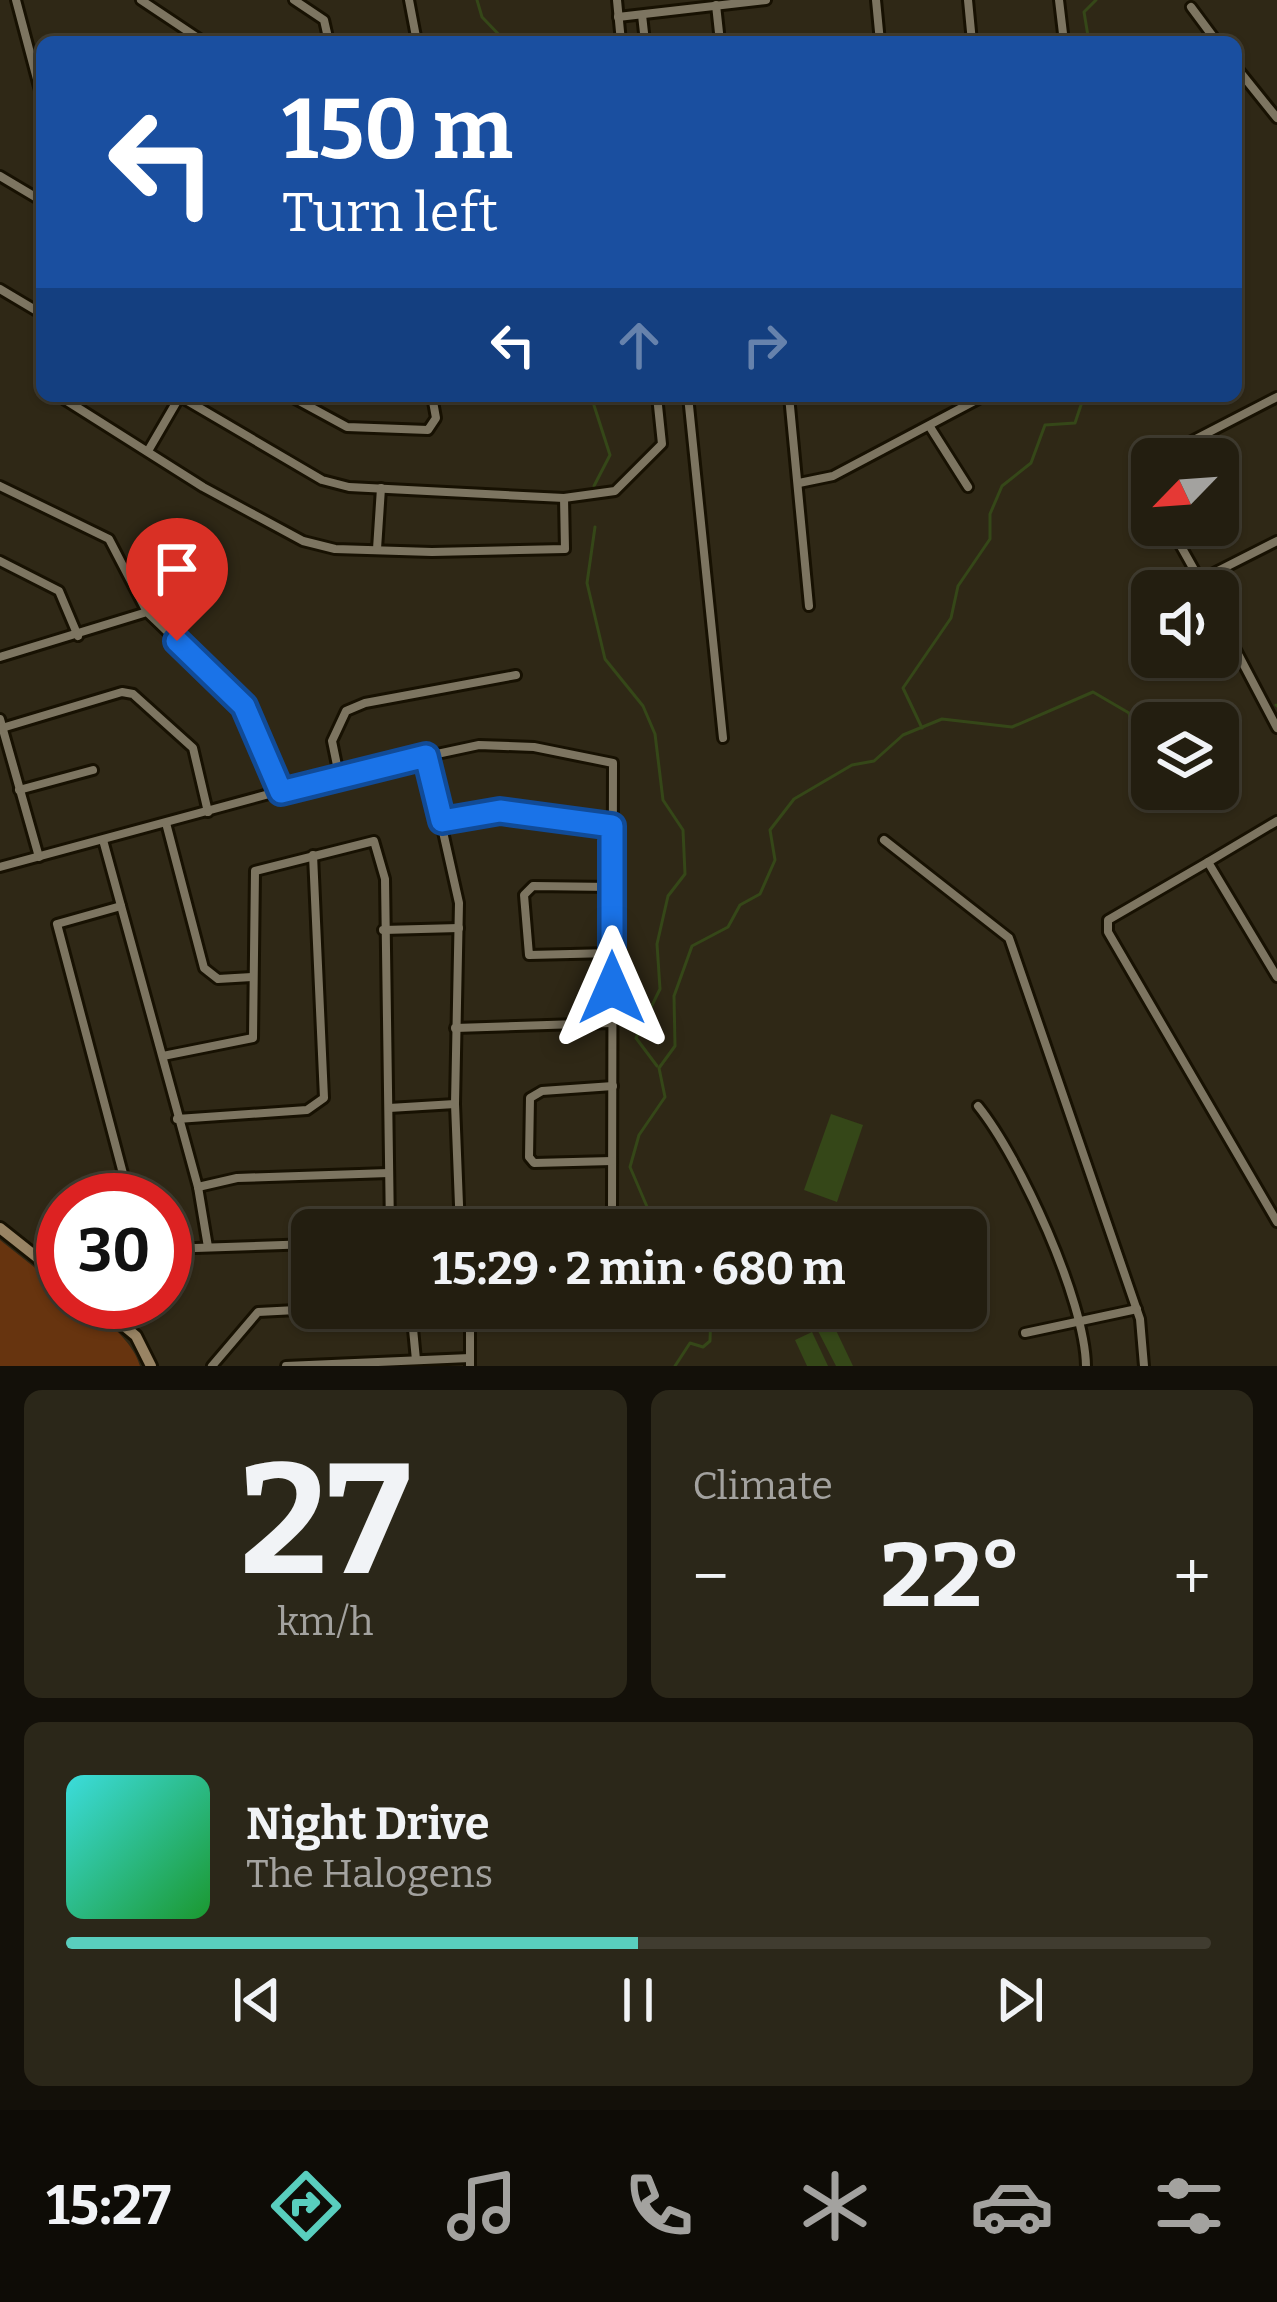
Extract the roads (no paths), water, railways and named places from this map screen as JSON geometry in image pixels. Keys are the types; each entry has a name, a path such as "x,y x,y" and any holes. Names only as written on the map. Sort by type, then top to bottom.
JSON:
{"street":[{"path":"16,0 36,75"},
{"path":"141,0 195,36"},
{"path":"294,0 324,20 328,36"},
{"path":"409,0 416,36"},
{"path":"617,0 620,36"},
{"path":"618,17 766,0"},
{"path":"876,0 879,36"},
{"path":"968,0 971,36"},
{"path":"1059,0 1063,36"},
{"path":"716,5 719,36"},
{"path":"1191,7 1212,36"},
{"path":"642,15 644,36"},
{"path":"1242,74 1277,118"},
{"path":"0,176 36,197"},
{"path":"0,289 36,310"},
{"path":"1198,438 1277,397"},
{"path":"69,402 304,541 377,549 565,549 565,498"},
{"path":"148,451 177,402"},
{"path":"190,402 322,480 381,488 565,498 615,491 662,444 658,402"},
{"path":"301,402 347,428 428,430 436,418 433,402"},
{"path":"689,402 723,738"},
{"path":"790,402 809,606"},
{"path":"799,483 833,476 974,402"},
{"path":"930,427 968,487"},
{"path":"0,486 109,539 147,612 244,706 281,792"},
{"path":"377,549 381,488"},
{"path":"1220,570 1277,541"},
{"path":"0,561 59,591 78,636"},
{"path":"0,657 147,612"},
{"path":"1239,656 1277,728"},
{"path":"339,775 332,741 346,711 516,675"},
{"path":"39,857 1,723 122,692 133,694 193,748 208,812"},
{"path":"0,867 339,775 494,744 598,756 613,763 612,1209"},
{"path":"426,756 456,877 460,928 455,1028 459,1209"},
{"path":"19,790 93,770"},
{"path":"442,821 500,811 612,826"},
{"path":"1277,820 1106,926 1277,1222"},
{"path":"166,823 204,968 218,979 252,977"},
{"path":"103,840 199,1187 208,1247"},
{"path":"163,1056 253,1038 253,873 364,840 376,843 385,879 382,930 390,1209"},
{"path":"884,840 1009,938 1137,1309 1144,1366"},
{"path":"177,1119 307,1110 324,1098 313,855"},
{"path":"1208,862 1276,972"},
{"path":"612,887 533,886 524,896 530,956 612,953"},
{"path":"121,906 57,924 123,1173"},
{"path":"382,930 460,928"},
{"path":"455,1028 611,1023"},
{"path":"612,1161 534,1163 527,1118 530,1098 542,1091 613,1086"},
{"path":"389,1108 455,1104"},
{"path":"978,1106 999,1133 1079,1318 1086,1366"},
{"path":"199,1187 237,1178 389,1173"},
{"path":"0,1228 36,1256"},
{"path":"192,1248 291,1245"},
{"path":"1025,1333 1137,1309"},
{"path":"212,1366 258,1312 291,1310"},
{"path":"128,1329 152,1366"},
{"path":"413,1329 416,1360"},
{"path":"286,1366 470,1362 470,1329"}],"waterway":[{"path":"477,0 482,17 500,36"},
{"path":"1088,36 1084,12 1096,0"},
{"path":"593,402 610,455 594,486"},
{"path":"922,728 903,688 951,618 958,586 990,539 990,514 1002,486 1031,463 1045,425 1075,423 1082,402"},
{"path":"595,527 587,583 605,659 643,706 655,734 663,800 683,830 685,874 668,896 657,944 660,989 636,1038 657,1066"},
{"path":"648,1209 630,1167 639,1135 665,1097 659,1068 675,1046 674,996 692,946 728,927 740,905 760,894 775,860 770,830 794,799 852,765 874,761 903,735 942,719 1012,727 1093,692 1129,713 1131,723"},
{"path":"675,1366 690,1343 703,1347 710,1341 710,1329"}]}
